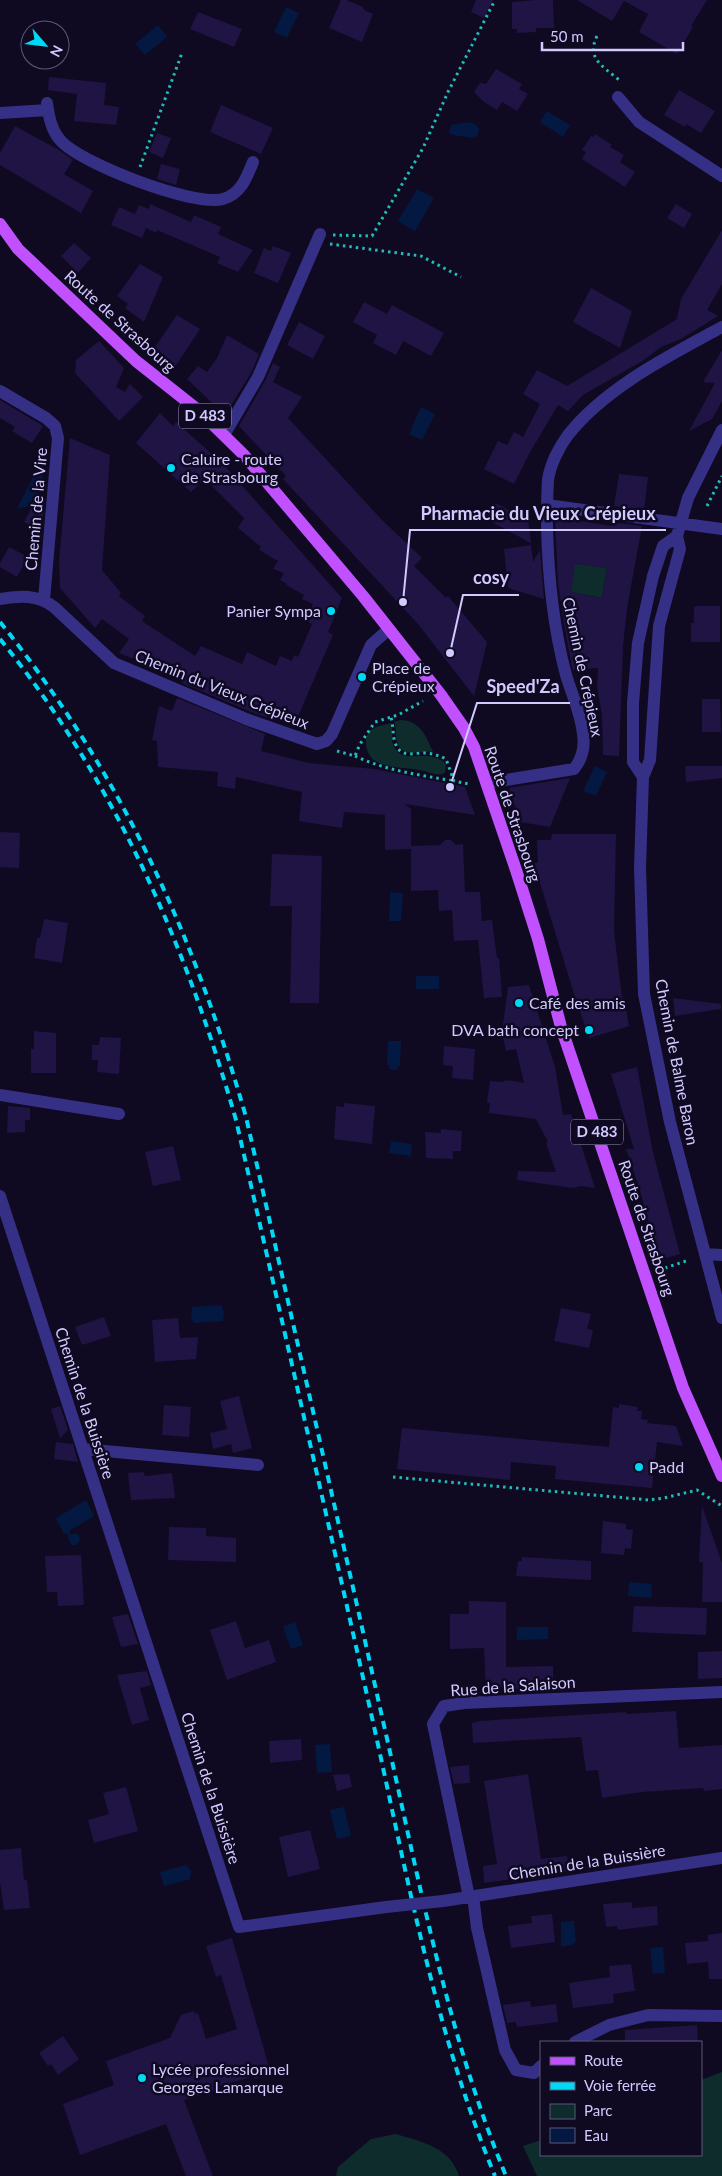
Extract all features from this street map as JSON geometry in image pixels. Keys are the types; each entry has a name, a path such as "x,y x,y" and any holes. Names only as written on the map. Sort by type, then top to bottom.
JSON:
{"main road":[{"name":"Route de Strasbourg","path":"0,227 18,249 136,362 198,410 244,455 389,629 458,718 474,747 487,783 538,939 561,1027 683,1388 722,1476"}],"street":[{"path":"618,97 639,122 722,176"},
{"path":"0,113 48,106 50,123 62,142 125,178 207,201 233,194 240,188 253,162"},
{"path":"224,435 258,377 318,238"},
{"name":"Chemin de Crépieux","path":"487,783 574,769 580,761 583,751 580,715 567,677 554,620 548,568 548,478 555,458 566,437 583,417 607,396 660,361 722,327"},
{"name":"Chemin de la Vire","path":"0,390 46,418 55,426 58,438 44,600"},
{"name":"Chemin de Balme Baron","path":"722,430 688,498 677,536 680,549 659,626 650,760 643,777 640,868 644,994 670,1122 722,1318"},
{"path":"547,505 722,529"},
{"name":"Chemin de Balme Baron","path":"643,777 633,762 633,703 638,643 653,576 663,546 677,536"},
{"path":"3,598 20,596 44,600"},
{"name":"Chemin du Vieux Crépieux","path":"44,600 114,663 246,719 317,744 326,741 332,734 371,645 389,629"},
{"path":"0,1095 120,1114"},
{"name":"Chemin de la Buissière","path":"0,1196 239,1927 386,1906 443,1901 722,1858"},
{"path":"705,1254 722,1255"},
{"path":"83,1449 258,1465"},
{"name":"Rue de la Salaison","path":"471,1897 433,1724 444,1706 464,1702 722,1692"},
{"path":"471,1897 505,2050 516,2070 534,2073 540,2067"},
{"path":"577,2041 609,2024 648,2014 722,2016"}],"path":[{"path":"318,238 372,236 423,148 448,92 495,0"},
{"path":"597,36 593,50 594,57 619,80 618,97"},
{"path":"135,181 182,53"},
{"path":"318,238 421,256 462,277"},
{"path":"707,506 722,476"},
{"path":"355,756 360,744 375,722 380,719 391,718 409,710 423,700"},
{"path":"391,718 394,726 396,746 400,751 411,755 430,753 446,760 454,781"},
{"path":"317,744 355,756 376,766 469,784"},
{"path":"665,1268 686,1261"},
{"path":"393,1477 649,1500 697,1490 722,1506"}],"green space":[{"path":"567,562 607,568 602,598 571,592 572,570"},
{"path":"400,720 417,726 425,735 433,752 412,753 399,747 394,722"},
{"path":"391,723 392,741 397,751 402,755 439,759 446,764 445,773 436,774 392,767 373,759 366,747 369,733 374,728"},
{"path":"722,2072 722,2176 537,2176 523,2146 540,2140 540,2156 702,2156 702,2080"},
{"path":"396,2134 425,2143 442,2152 455,2166 459,2176 336,2176 338,2167 371,2139"}],"water":[{"path":"286,7 299,13 287,38 274,32"},
{"path":"158,25 167,37 145,55 135,44"},
{"path":"547,111 570,125 563,137 540,122"},
{"path":"468,122 475,124 479,129 478,135 474,138 452,135 449,132 451,125"},
{"path":"417,189 434,198 415,231 398,221"},
{"path":"421,407 435,414 422,440 409,434"},
{"path":"37,469 43,473 42,487 30,506 17,509"},
{"path":"595,766 607,772 596,796 583,791"},
{"path":"390,892 403,893 401,921 389,921"},
{"path":"416,976 439,976 439,989 416,989"},
{"path":"388,1041 401,1041 400,1066 398,1066 397,1070 389,1069 389,1065 387,1065"},
{"path":"391,1141 412,1144 411,1156 389,1153"},
{"path":"221,1305 224,1313 223,1321 194,1323 191,1317 192,1307"},
{"path":"86,1500 94,1516 69,1531 71,1534 78,1534 80,1539 77,1545 72,1545 67,1533 64,1534 56,1518"},
{"path":"629,1582 652,1584 651,1598 628,1596"},
{"path":"295,1622 303,1645 291,1649 283,1627"},
{"path":"517,1627 548,1627 548,1639 517,1640"},
{"path":"330,1744 332,1772 317,1773 315,1745"},
{"path":"344,1807 351,1836 337,1839 330,1810"},
{"path":"186,1865 191,1871 190,1879 164,1886 160,1872"},
{"path":"574,1921 576,1942 572,1945 561,1947 561,1922"},
{"path":"663,1947 665,1973 653,1974 650,1948"}],"building":[{"path":"341,0 346,0 363,7 364,10 373,14 362,42 329,28"},
{"path":"476,0 493,0 484,18 471,12"},
{"path":"553,0 554,28 536,28 536,32 517,33 517,29 512,29 512,2"},
{"path":"577,0 707,0 677,54 639,32 648,14 624,1 612,21"},
{"path":"198,12 242,29 234,47 190,29"},
{"path":"496,69 522,84 519,89 528,94 517,111 502,102 497,110 484,102 474,92 480,83 486,84"},
{"path":"49,77 106,83 104,105 119,107 116,125 74,121 77,94 48,90"},
{"path":"679,90 715,111 701,133 686,124 685,127 664,115"},
{"path":"221,105 273,128 261,154 210,132"},
{"path":"15,126 59,150 73,160 64,174 93,191 81,213 0,165 0,153"},
{"path":"157,133 171,138 163,158 149,152"},
{"path":"595,134 612,145 610,147 624,155 620,162 635,172 625,187 582,159 586,152 582,150 591,136 593,137"},
{"path":"161,164 180,169 176,185 157,179"},
{"path":"150,204 191,222 194,215 221,227 218,234 253,250 238,272 217,263 220,257 157,230 156,233 146,228 142,238 111,225 119,207 135,214 139,205 149,209"},
{"path":"676,204 692,214 684,228 667,218"},
{"path":"722,230 722,284 707,310 718,316 681,339 661,347 644,360 583,395 568,411 558,405 514,484 484,469 498,441 507,445 514,432 523,437 540,404 523,394 537,370 567,386 677,319 681,299"},
{"path":"74,243 91,258 78,273 61,256"},
{"path":"273,246 291,253 278,283 254,273 264,248 271,251"},
{"path":"140,264 163,277 144,322 125,308 128,304 117,296"},
{"path":"591,288 632,311 620,348 573,322"},
{"path":"364,302 387,314 392,305 444,333 431,356 403,341 396,355 373,343 377,335 353,322"},
{"path":"177,315 200,329 175,367 155,347"},
{"path":"299,322 325,336 313,359 287,345"},
{"path":"227,335 259,354 251,373 225,415 187,379 198,366 207,372 217,358"},
{"path":"99,341 124,368 116,387 125,392 130,384 143,397 119,421 75,373 76,360"},
{"path":"722,350 722,401 712,419 689,431 715,383 703,382"},
{"path":"273,363 280,367 273,382 302,397 288,418 382,520 422,558 414,566 446,598 448,596 487,642 474,696 418,624 283,479 286,476 239,426 265,381"},
{"path":"0,400 43,426 32,443 12,431 15,427 0,418"},
{"path":"160,413 173,426 176,422 222,463 342,598 328,632 333,635 294,726 269,716 268,718 249,711 182,683 183,678 119,653 129,639 102,619 95,628 60,588 59,562 70,438 110,455 102,570 121,593 119,596 145,616 142,621 195,656 201,646 242,664 247,652 276,666 280,656 292,661 294,655 298,657 312,624 306,621 313,604 302,599 304,595 280,580 284,573 273,569 278,561 259,550 261,547 238,528 244,518 205,479 191,492 136,443"},
{"path":"619,474 648,477 644,510 614,506"},
{"path":"36,500 44,505 42,531 24,522"},
{"path":"495,503 528,520 531,543 486,519"},
{"path":"560,518 612,526 612,522 642,526 627,608 623,646 619,756 603,755 602,715 597,687 598,668 573,670 572,667 558,582 555,522","holes":["575,564 607,568 602,598 571,592"]},
{"path":"531,545 533,562 540,550 544,599 508,588 504,549"},
{"path":"9,547 28,557 17,577 0,567 0,563"},
{"path":"720,606 720,642 691,642 691,623 694,623 694,607"},
{"path":"177,698 265,734 261,751 309,763 374,769 465,787 475,815 405,804 411,809 411,846 440,845 445,840 451,840 456,845 463,844 465,892 480,892 482,921 492,920 497,958 499,958 502,997 484,998 478,940 454,941 452,910 439,911 438,890 411,891 411,849 385,850 385,815 344,812 342,828 299,821 302,792 236,777 235,789 217,786 218,772 158,767 157,741 152,740 159,706 172,711"},
{"path":"702,699 720,699 721,732 702,732"},
{"path":"685,766 722,766 722,778 686,782"},
{"path":"570,778 550,827 520,822 509,788"},
{"path":"0,832 20,833 19,868 0,867"},
{"path":"552,834 616,834 614,931 622,998 624,998 629,1026 589,1038 534,863 538,863 537,840 551,840"},
{"path":"272,854 322,856 319,1003 290,1003 292,906 270,906"},
{"path":"44,919 68,923 62,963 34,958 37,938 40,938"},
{"path":"529,985 555,1067 563,1115 571,1114 595,1188 580,1186 574,1188 517,1180 518,1171 556,1172 546,1143 548,1142 536,1119 489,1113 490,1103 487,1103 490,1081 502,1082 506,1080 524,1083 516,1049 506,1051 502,1032 508,987"},
{"path":"673,998 721,1004 721,1009 675,1016"},
{"path":"34,1031 56,1033 56,1073 31,1073 31,1049 34,1049"},
{"path":"100,1037 121,1038 119,1074 97,1072 98,1060 92,1060 92,1045 99,1045"},
{"path":"444,1046 475,1049 473,1080 452,1078 453,1066 443,1065"},
{"path":"637,1067 652,1148 680,1254 659,1260 639,1187 626,1149 634,1149 611,1074"},
{"path":"344,1103 375,1106 372,1144 334,1139 336,1106 344,1107"},
{"path":"8,1106 30,1108 30,1120 25,1120 25,1132 7,1133"},
{"path":"441,1129 462,1131 461,1151 453,1151 453,1159 426,1158 425,1132 441,1133"},
{"path":"173,1146 181,1180 153,1186 145,1152"},
{"path":"561,1308 591,1314 587,1329 593,1330 589,1348 554,1341"},
{"path":"104,1317 111,1336 82,1345 75,1327"},
{"path":"178,1318 180,1338 198,1337 196,1359 155,1362 152,1320"},
{"path":"239,1396 252,1448 233,1453 231,1444 213,1449 210,1433 227,1429 220,1401"},
{"path":"619,1404 638,1407 637,1411 642,1411 641,1419 648,1420 647,1423 676,1426 683,1446 657,1442 652,1488 555,1479 556,1466 511,1462 510,1480 397,1469 402,1428 609,1447 613,1407 619,1408"},
{"path":"164,1405 191,1407 189,1437 162,1435"},
{"path":"60,1406 68,1430 60,1438 51,1409"},
{"path":"56,1442 73,1444 78,1462 54,1459"},
{"path":"144,1472 145,1476 172,1473 175,1498 131,1500 128,1473"},
{"path":"702,1506 722,1563 722,1602 702,1602 703,1562 699,1562"},
{"path":"603,1521 626,1524 626,1529 633,1530 631,1549 625,1548 624,1555 601,1553"},
{"path":"169,1527 206,1528 206,1536 236,1538 236,1562 168,1560"},
{"path":"81,1555 84,1605 58,1606 57,1592 47,1592 45,1556"},
{"path":"522,1557 591,1561 591,1580 516,1576 518,1561 522,1561"},
{"path":"469,1601 506,1602 506,1667 553,1666 553,1685 538,1686 538,1688 502,1690 502,1687 486,1688 484,1648 450,1649 450,1614 469,1614"},
{"path":"634,1606 707,1608 706,1635 632,1632"},
{"path":"128,1614 138,1644 121,1647 112,1617"},
{"path":"236,1621 245,1648 269,1640 276,1662 227,1680 210,1630"},
{"path":"722,1651 722,1678 698,1679 698,1652"},
{"path":"147,1671 151,1685 140,1688 149,1720 132,1725 117,1675"},
{"path":"676,1711 679,1748 722,1745 722,1789 704,1791 703,1788 642,1792 602,1798 598,1770 586,1771 581,1737 473,1743 472,1723 479,1721 626,1712 626,1714"},
{"path":"301,1739 302,1760 270,1763 269,1741"},
{"path":"469,1765 470,1783 454,1784 450,1767"},
{"path":"349,1774 352,1787 337,1791 333,1775"},
{"path":"528,1774 541,1859 567,1856 569,1871 484,1883 483,1866 497,1864 484,1781"},
{"path":"126,1787 138,1831 94,1843 88,1820 109,1814 103,1793"},
{"path":"310,1830 320,1869 288,1877 279,1837"},
{"path":"21,1848 24,1880 27,1880 30,1908 4,1910 0,1882 0,1850"},
{"path":"632,1902 632,1908 657,1906 658,1925 618,1930 617,1926 606,1927 603,1904"},
{"path":"552,1914 555,1942 511,1948 508,1926 532,1923 531,1916"},
{"path":"722,1933 722,1979 709,1979 708,1962 687,1964 685,1943 708,1941 708,1935"},
{"path":"232,1938 271,2074 254,2079 254,2076 220,2086 220,2089 184,2100 213,2176 186,2176 166,2124 80,2155 63,2104 114,2085 106,2061 170,2038 181,2015 194,2011 195,2014 198,2013 206,2039 237,2029 221,1975 216,1977 206,1946"},
{"path":"631,1964 635,1991 613,1994 614,2003 573,2008 569,1983 610,1977 609,1966"},
{"path":"530,2001 531,2007 556,2004 558,2022 517,2027 516,2022 507,2023 503,2005"},
{"path":"697,2025 698,2041 625,2041 625,2030"},
{"path":"63,2036 79,2059 58,2075 51,2064 48,2066 39,2053"}],"railway":[{"path":"0,622 43,679 82,737 117,796 177,919 225,1049 246,1117 435,1951 466,2065 506,2176"},
{"path":"0,639 41,693 78,749 112,807 170,928 216,1055 236,1120 424,1952 455,2065 495,2176"}],"place":[{"name":"Caluire - route de Strasbourg","path":"171,468"},
{"name":"Pharmacie du Vieux Crépieux","path":"403,602"},
{"name":"Panier Sympa","path":"331,611"},
{"name":"cosy","path":"450,653"},
{"name":"Place de Crépieux","path":"362,677"},
{"name":"Speed'Za","path":"450,787"},
{"name":"Café des amis","path":"519,1003"},
{"name":"DVA bath concept","path":"589,1030"},
{"name":"Padd","path":"639,1467"},
{"name":"Lycée professionnel Georges Lamarque","path":"142,2078"}]}
